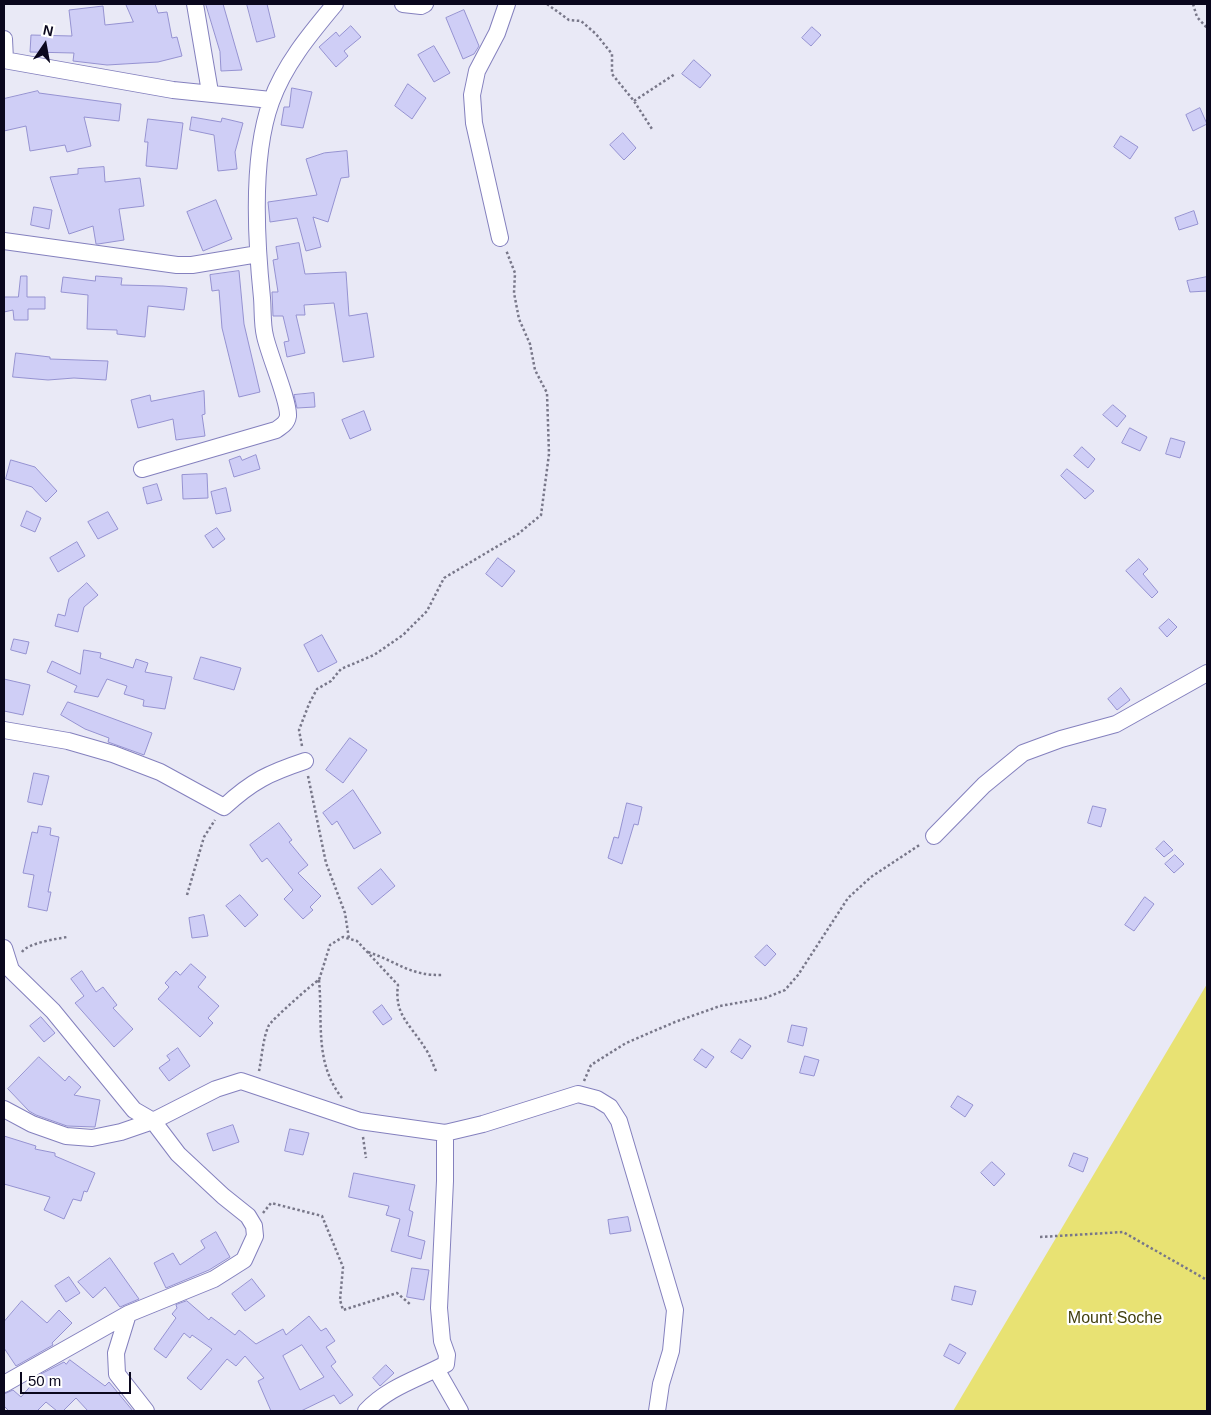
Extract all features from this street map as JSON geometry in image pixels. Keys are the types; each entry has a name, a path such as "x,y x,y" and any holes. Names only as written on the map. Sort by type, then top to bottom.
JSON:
{"street":[{"path":"195,4 210,92"},
{"path":"142,469 276,430 284,426 288,419 286,406 264,334 258,254 259,170 262,135 271,100 301,46 335,4"},
{"path":"403,4 421,6 425,4"},
{"path":"500,238 474,123 472,95 476,71 497,33 507,4"},
{"path":"4,39 4,60 173,90 210,92 271,100"},
{"path":"4,241 177,265 192,265 258,254"},
{"path":"934,836 984,785 1023,753 1061,739 1116,724 1207,673"},
{"path":"4,730 68,741 114,754 160,772 224,807 246,786 270,773 304,761"},
{"path":"4,948 10,970 53,1011 134,1110 153,1121 178,1154 223,1196 248,1216 254,1226 255,1236 244,1260 214,1279 128,1314 4,1384"},
{"path":"4,1109 32,1124 66,1136 92,1138 121,1132 153,1121 228,1084 241,1081 360,1121 445,1133 483,1124 578,1094 597,1099 610,1107 619,1121 675,1310 671,1351 661,1384 657,1411"},
{"path":"366,1411 377,1399 388,1392 446,1364 447,1355 442,1341 439,1308 445,1181 445,1133"},
{"path":"128,1314 116,1353 117,1374 146,1411"},
{"path":"436,1369 460,1411"}],"path":[{"path":"547,4 569,20 580,22 596,34 612,54 612,74 634,100 652,129"},
{"path":"1192,4 1197,17 1207,28"},
{"path":"634,100 675,74"},
{"path":"349,939 344,913 326,863 304,761 299,730 309,704 317,689 332,681 341,670 374,654 403,635 427,611 444,578 503,543 541,515 549,454 546,393 535,370 530,344 519,319 514,293 515,273 500,238"},
{"path":"187,896 204,837 224,807"},
{"path":"578,1094 591,1065 626,1043 675,1022 720,1006 765,998 785,990 798,975 848,898 871,877 934,836"},
{"path":"10,970 24,949 47,940 67,937"},
{"path":"345,1102 332,1085 323,1063 319,980 330,945 343,937 356,941 398,984 396,999 401,1017 427,1050 437,1073"},
{"path":"366,951 390,960 403,969 425,976 443,975"},
{"path":"256,1085 270,1024 297,1001 310,985 319,980"},
{"path":"360,1121 366,1158"},
{"path":"254,1226 271,1203 322,1216 343,1267 340,1300 343,1310 397,1293 411,1305"},
{"path":"1040,1237 1123,1232 1207,1280"}],"green space":[{"name":"Mount Soche","path":"1207,984 1207,1411 953,1411"}],"building":[{"path":"126,4 155,4 158,13 167,12 172,38 177,37 182,56 158,62 107,65 73,61 74,53 30,52 31,35 72,36 69,10 103,6 105,25 133,22"},
{"path":"206,4 223,4 242,70 221,71 220,52"},
{"path":"247,4 267,4 275,37 257,42"},
{"path":"464,10 479,46 474,54 463,59 446,18"},
{"path":"351,26 361,37 344,51 348,56 336,67 319,47 336,32 339,36"},
{"path":"812,27 821,35 811,46 802,38"},
{"path":"434,46 450,73 434,82 418,55"},
{"path":"694,60 711,75 700,88 682,74"},
{"path":"408,84 426,98 412,119 395,106"},
{"path":"292,88 312,92 303,128 281,125 284,107 289,107"},
{"path":"38,91 39,93 121,104 119,121 84,117 91,146 67,152 65,145 30,151 26,126 4,131 4,99"},
{"path":"1200,108 1207,124 1193,131 1186,115"},
{"path":"192,117 221,122 222,118 243,123 235,152 237,169 218,171 214,135 190,130"},
{"path":"148,119 183,123 177,169 146,166 148,142 145,142"},
{"path":"623,133 636,148 624,160 610,145"},
{"path":"1121,136 1138,147 1130,159 1114,147"},
{"path":"347,151 349,177 341,178 328,222 313,217 321,247 306,251 297,218 270,222 268,202 317,195 306,159 324,153"},
{"path":"104,167 105,182 140,178 144,206 119,209 124,240 96,244 93,226 69,234 50,177 78,174 78,169"},
{"path":"216,200 232,239 203,251 187,212"},
{"path":"34,207 52,210 49,229 31,225"},
{"path":"1194,211 1198,224 1179,230 1175,218"},
{"path":"299,243 305,274 346,272 349,316 367,313 374,357 343,362 334,303 304,305 305,315 296,315 305,353 287,357 284,342 289,341 283,316 273,316 272,292 278,292 273,260 278,259 276,247"},
{"path":"239,271 244,324 260,392 239,397 222,328 219,290 212,291 210,275"},
{"path":"21,276 27,276 27,297 45,297 45,309 28,309 28,320 14,320 13,310 4,312 4,297 18,297"},
{"path":"96,276 122,278 121,285 187,288 184,310 148,306 145,337 117,334 117,330 87,329 88,295 61,292 63,277 95,281"},
{"path":"1207,277 1207,291 1190,292 1187,281"},
{"path":"16,353 50,357 50,359 108,361 106,380 74,378 48,380 13,377"},
{"path":"204,391 205,414 202,415 205,436 176,440 173,419 138,428 131,400 150,395 151,401"},
{"path":"314,393 315,407 297,408 294,395"},
{"path":"1113,405 1126,416 1117,427 1103,415"},
{"path":"364,411 371,430 350,439 342,420"},
{"path":"1130,428 1147,437 1140,451 1122,443"},
{"path":"1171,438 1185,442 1180,458 1166,454"},
{"path":"1082,447 1095,459 1088,468 1074,456"},
{"path":"256,455 260,469 234,477 229,460 240,456 242,460"},
{"path":"11,460 35,467 57,491 46,502 32,487 6,479"},
{"path":"1067,469 1094,491 1085,499 1061,476"},
{"path":"207,474 208,498 183,499 182,475"},
{"path":"157,484 162,500 147,504 143,488"},
{"path":"226,488 231,511 216,514 211,492"},
{"path":"27,511 41,518 35,532 21,526"},
{"path":"108,512 118,529 98,539 88,522"},
{"path":"217,528 225,539 213,548 205,536"},
{"path":"77,542 85,556 58,572 50,558"},
{"path":"498,558 515,571 502,587 486,574"},
{"path":"1139,559 1148,569 1143,574 1158,592 1152,598 1126,571"},
{"path":"87,583 98,595 84,607 78,632 55,626 58,614 65,616 69,599"},
{"path":"1169,619 1177,627 1167,637 1159,628"},
{"path":"322,635 337,662 318,672 304,645"},
{"path":"14,639 29,642 26,654 11,650"},
{"path":"84,650 101,653 100,658 133,668 136,659 148,663 145,672 172,677 165,709 143,706 144,700 124,694 127,686 107,679 98,697 74,692 77,686 47,672 52,661 80,674"},
{"path":"201,657 241,668 234,690 194,679"},
{"path":"4,679 30,685 23,715 4,711"},
{"path":"1121,688 1130,700 1117,710 1108,699"},
{"path":"68,702 152,733 144,755 108,742 109,738 85,729 61,715"},
{"path":"350,738 367,750 343,783 326,770"},
{"path":"34,773 49,776 42,805 28,802"},
{"path":"353,790 381,833 354,849 337,821 332,825 323,813"},
{"path":"627,803 642,807 638,825 634,824 622,864 608,858 614,837 618,838"},
{"path":"1093,806 1106,809 1101,827 1088,823"},
{"path":"279,823 292,840 289,842 308,865 298,873 321,896 310,907 313,910 303,919 284,899 293,890 267,858 262,862 250,845"},
{"path":"39,826 51,828 50,835 59,837 48,892 51,892 47,911 28,907 34,875 23,873 32,832 37,833"},
{"path":"1164,841 1173,850 1164,857 1156,849"},
{"path":"1175,855 1184,864 1174,873 1165,864"},
{"path":"381,869 395,886 372,905 358,888"},
{"path":"240,895 258,915 245,927 226,906"},
{"path":"1145,897 1154,904 1134,931 1125,925"},
{"path":"204,915 208,936 192,938 189,918"},
{"path":"767,945 776,954 765,966 755,957"},
{"path":"191,964 206,977 198,987 219,1006 208,1018 213,1023 200,1037 158,999 169,987 165,983 176,971 180,975"},
{"path":"82,971 96,992 103,987 117,1005 113,1008 133,1029 114,1047 75,1003 84,996 71,979"},
{"path":"382,1005 392,1019 383,1025 373,1012"},
{"path":"41,1017 55,1033 44,1042 30,1026"},
{"path":"792,1025 807,1028 803,1046 788,1042"},
{"path":"740,1039 751,1046 742,1059 731,1052"},
{"path":"178,1048 190,1066 169,1081 159,1068 170,1060 167,1056"},
{"path":"702,1049 714,1057 706,1068 694,1060"},
{"path":"805,1056 819,1060 814,1076 800,1073"},
{"path":"39,1057 65,1081 69,1076 81,1087 74,1095 100,1100 95,1127 67,1126 36,1115 29,1111 8,1089"},
{"path":"958,1096 973,1105 965,1117 951,1107"},
{"path":"233,1125 239,1142 213,1151 207,1134"},
{"path":"290,1129 309,1133 303,1155 285,1151"},
{"path":"4,1136 36,1146 35,1149 55,1153 55,1156 95,1173 87,1192 84,1191 81,1201 73,1199 64,1219 44,1210 50,1197 4,1184"},
{"path":"1074,1153 1088,1158 1083,1172 1069,1166"},
{"path":"992,1162 1005,1174 994,1186 981,1173"},
{"path":"354,1173 415,1185 409,1210 413,1212 408,1236 425,1241 421,1259 391,1251 400,1219 386,1215 389,1206 349,1197"},
{"path":"628,1217 631,1231 610,1234 608,1220"},
{"path":"216,1232 230,1257 209,1270 166,1288 154,1263 173,1253 180,1265 205,1248 201,1241"},
{"path":"110,1258 139,1299 120,1307 105,1287 93,1298 78,1282"},
{"path":"412,1268 429,1270 424,1300 407,1297"},
{"path":"69,1277 80,1293 66,1302 55,1286"},
{"path":"252,1279 265,1296 245,1311 232,1294"},
{"path":"955,1286 976,1291 972,1305 952,1300"},
{"path":"22,1301 47,1323 59,1310 72,1323 52,1343 53,1345 16,1366 4,1348 4,1322"},
{"path":"187,1301 209,1320 211,1317 235,1335 239,1330 256,1344 283,1329 286,1335 309,1316 321,1331 326,1328 335,1341 326,1347 336,1362 331,1366 353,1395 340,1404 334,1395 301,1411 271,1411 258,1381 264,1378 245,1356 236,1366 227,1359 201,1390 187,1378 212,1349 192,1335 190,1338 184,1333 166,1358 154,1349 176,1318 172,1314 177,1308 176,1305","holes":["302,1345 324,1377 300,1390 283,1356"]},
{"path":"950,1344 966,1353 959,1364 944,1356"},
{"path":"70,1360 105,1386 109,1382 133,1411 88,1411 76,1398 63,1411 57,1411 46,1402 37,1411 9,1411 4,1406 4,1394 13,1390 21,1397 41,1374 64,1362 66,1364"},
{"path":"386,1365 394,1373 380,1386 373,1378"}]}
